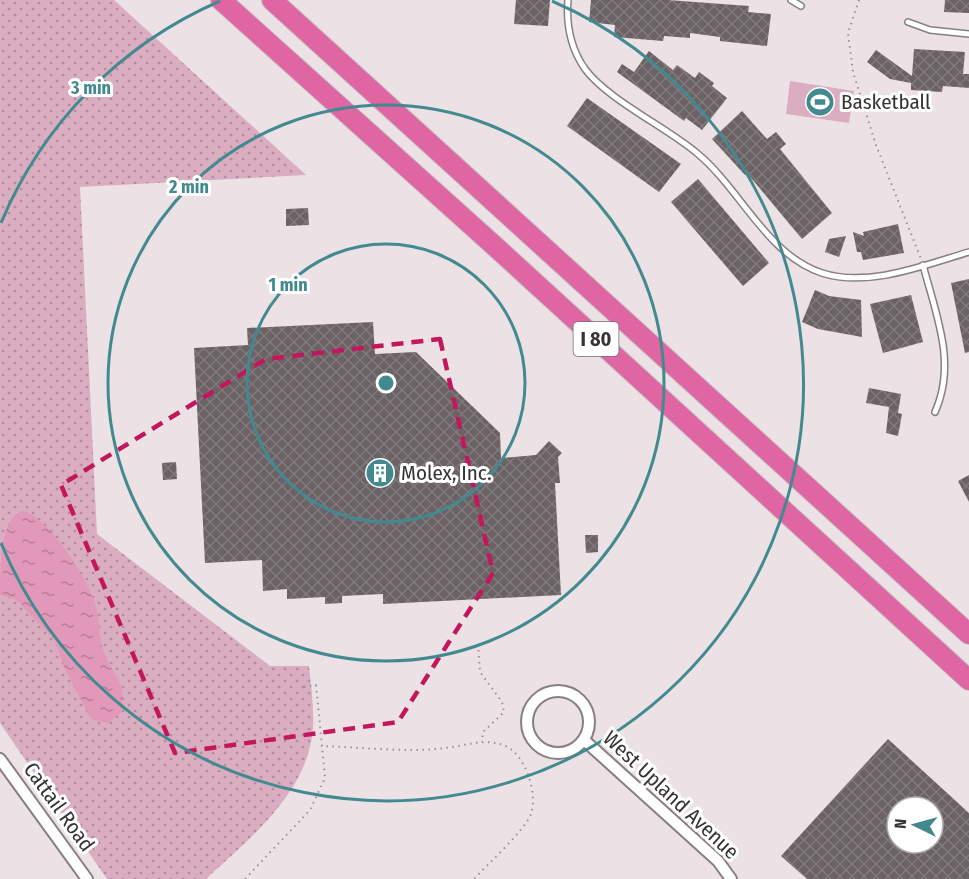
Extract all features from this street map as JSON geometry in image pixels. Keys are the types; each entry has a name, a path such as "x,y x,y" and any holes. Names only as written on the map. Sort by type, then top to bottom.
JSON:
{"highway":[{"name":"I 80","path":"221,0 499,250 969,680"},
{"name":"I 80","path":"272,0 969,634"}],"street":[{"path":"558,691 577,697 588,714 590,723 584,740 566,753 545,751 530,736 528,715 532,705 548,693 558,691"},
{"name":"West Upland Avenue","path":"584,740 718,861 731,879"},
{"name":"Cattail Road","path":"0,759 87,879"}],"lane":[{"path":"568,0 572,44 592,78 707,162 789,255 810,269 853,278 923,265 969,252"},
{"path":"791,0 801,6"},
{"path":"908,22 930,30 969,34"},
{"path":"923,265 946,361 943,394 934,412"}],"path":[{"path":"859,0 848,33 853,72 876,145 923,265"},
{"path":"478,644 480,672 502,702 504,712 483,732 482,742"},
{"path":"245,879 310,810 325,778 316,685 304,687"},
{"path":"322,746 444,748 482,742 507,746 518,754 524,761 533,797 531,814 526,823 474,879"}],"highlighted area":[{"path":"440,339 493,573 398,722 175,753 61,485 266,359"}],"shaded area":[{"path":"0,0 114,0 306,175 80,187 97,534 270,666 309,666 313,727 309,751 301,772 289,793 274,812 206,879 107,879 0,723"},
{"name":"Basketball","path":"790,81 854,91 849,123 786,114"}],"water":[{"path":"23,511 33,515 55,536 76,565 91,593 97,609 102,647 119,681 123,695 121,713 108,723 91,719 65,669 54,639 15,599 0,595 1,559 6,533 15,515"}],"building":[{"path":"516,0 550,0 548,26 514,24"},
{"path":"591,0 668,0 749,6 748,12 771,14 767,46 720,41 720,37 690,33 690,38 664,36 663,41 614,37 615,25 589,22"},
{"path":"945,0 969,0 969,13 944,12"},
{"path":"914,49 965,52 963,74 969,74 969,88 943,86 942,92 911,90 911,83 890,79 867,62 876,50 912,76"},
{"path":"649,51 673,70 677,65 695,78 699,72 714,83 712,86 727,98 702,130 686,118 684,121 617,72 622,64 634,72"},
{"path":"587,98 681,164 659,192 567,126"},
{"path":"742,111 767,139 776,132 786,144 780,149 832,213 802,239 747,173 745,175 712,139"},
{"path":"698,179 769,263 743,286 671,202"},
{"path":"308,208 309,225 286,226 286,209"},
{"path":"898,224 904,253 863,260 861,252 857,252 853,232 864,236 863,232"},
{"path":"846,236 839,257 825,252 829,239"},
{"path":"969,279 969,352 965,353 951,283"},
{"path":"815,290 829,296 861,300 862,337 818,329 802,322"},
{"path":"911,295 923,342 883,353 870,304"},
{"name":"Molex, Inc.","path":"373,322 375,354 416,352 500,433 501,458 536,455 549,441 562,453 558,457 560,483 555,483 561,595 383,604 383,594 342,596 342,603 325,604 325,597 287,599 287,589 263,591 262,560 205,563 194,348 248,345 247,328"},
{"path":"869,388 901,394 898,413 902,414 898,436 886,433 889,407 866,403"},
{"path":"176,462 177,479 163,480 162,463"},
{"path":"969,475 969,502 958,481"},
{"path":"585,535 598,535 598,552 586,553"},
{"path":"888,739 969,813 969,879 807,879 781,856"}],"place":[{"name":"Basketball","path":"820,102"},
{"name":"Molex, Inc.","path":"380,473"}]}
